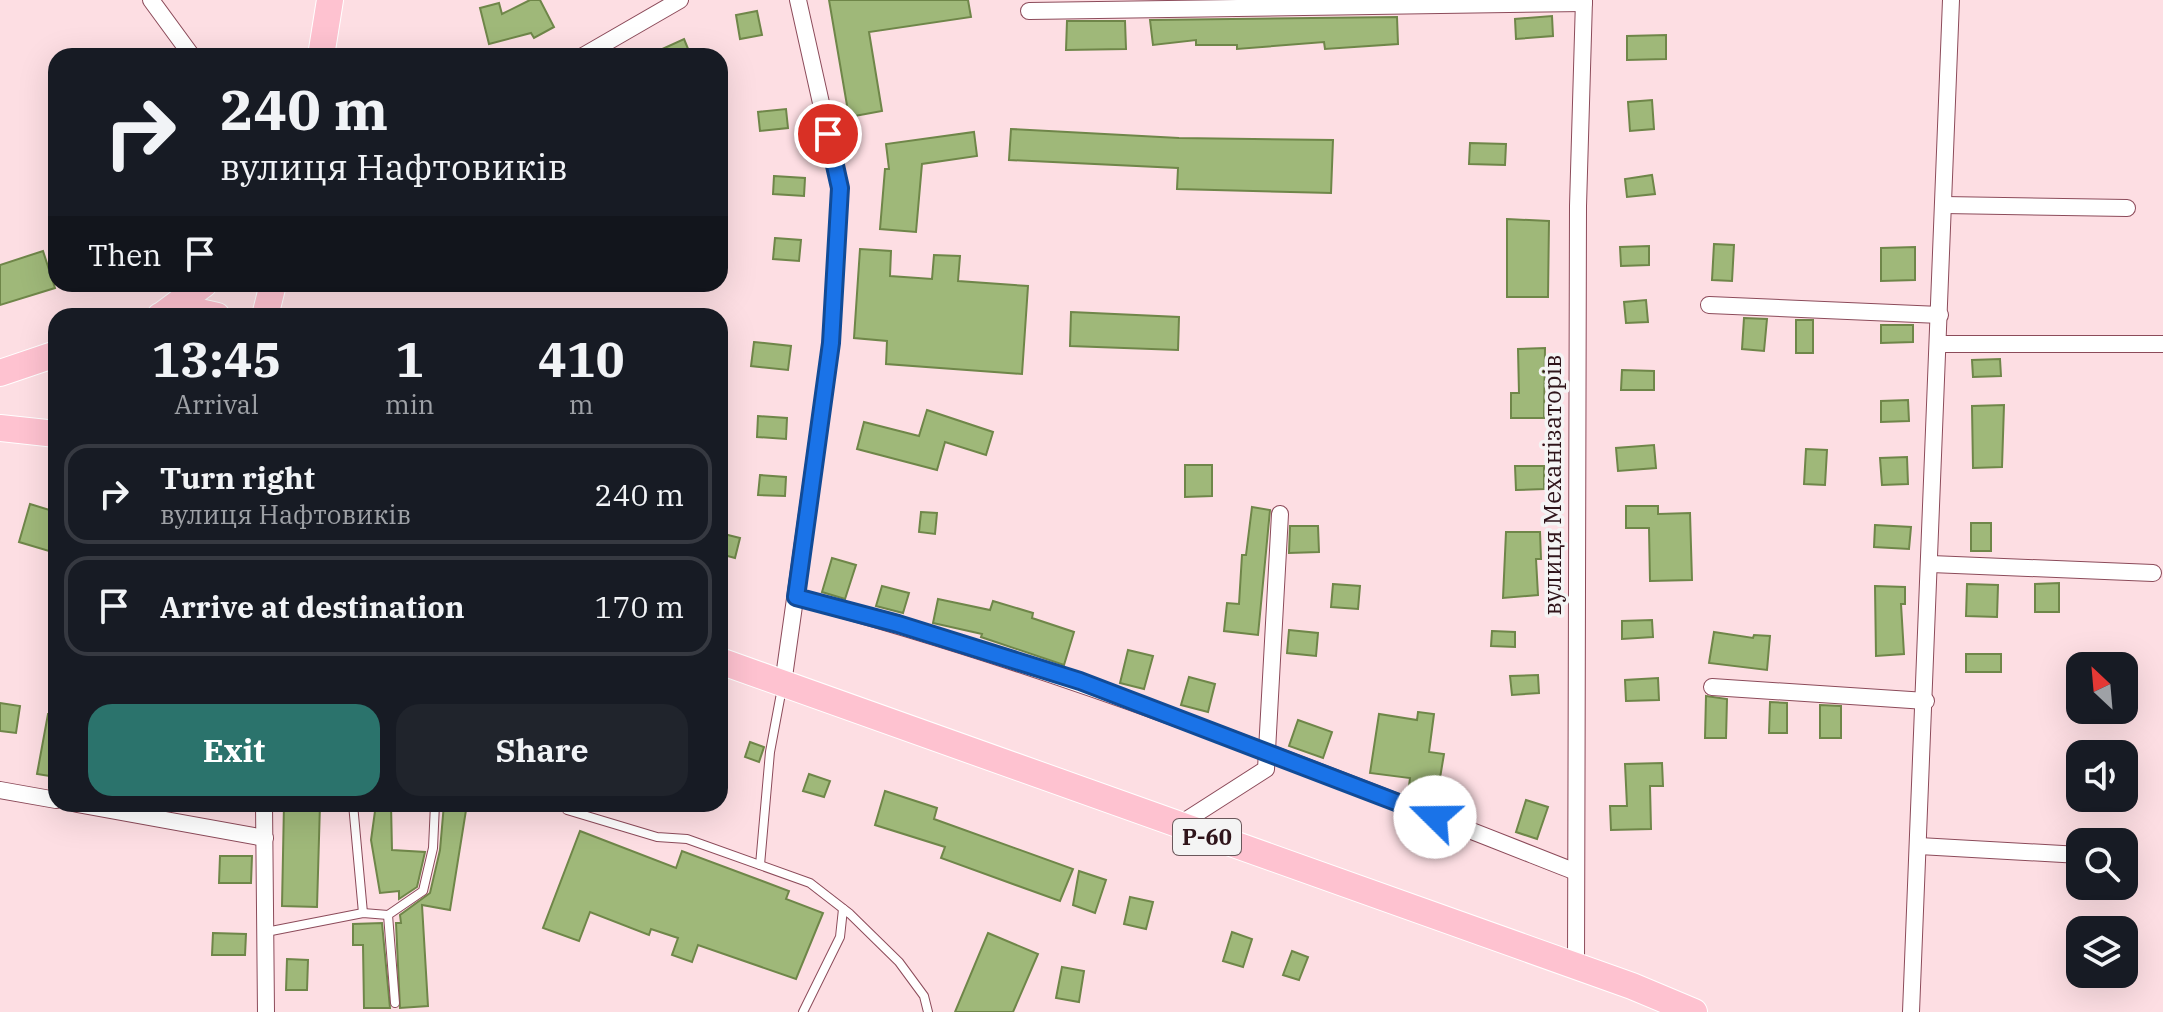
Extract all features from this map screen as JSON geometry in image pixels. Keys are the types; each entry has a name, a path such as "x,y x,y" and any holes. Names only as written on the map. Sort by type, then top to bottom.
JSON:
{"main road":[{"path":"322,48 330,0"},
{"path":"171,308 193,292"},
{"path":"0,373 48,357"},
{"path":"0,428 48,433"},
{"name":"Р-60","path":"728,664 1694,1012"}],"street":[{"path":"151,0 186,48"},
{"path":"597,48 680,0"},
{"path":"783,684 831,343 840,188 798,0"},
{"path":"1911,1012 1926,701 1951,0"},
{"name":"вулиця Механізаторів","path":"1029,11 1584,2 1578,222 1576,967"},
{"path":"1944,205 2127,208"},
{"path":"1709,305 1940,315"},
{"path":"1939,344 2163,344"},
{"path":"1177,826 1266,769 1280,514"},
{"path":"1931,564 2153,573"},
{"path":"796,597 898,624 1080,681 1267,750 1576,872"},
{"path":"1712,687 1926,701"},
{"path":"0,790 48,799"},
{"path":"121,812 265,838"},
{"path":"264,812 266,1012"},
{"path":"1919,846 2066,854"}],"lane":[{"path":"760,865 770,752 783,684"},
{"path":"354,812 363,913"},
{"path":"266,932 363,913 388,915 423,891 433,848 435,812"},
{"path":"574,812 657,837 687,839 810,883 843,909 899,962 924,996 928,1012"},
{"path":"803,1012 840,937 843,909"},
{"path":"388,915 395,1003"}],"building":[{"path":"530,0 540,0 554,27 534,38 531,33 489,44 480,8 499,3 502,14"},
{"path":"829,0 968,0 971,17 869,32 882,111 849,117"},
{"path":"757,11 762,35 740,39 736,15"},
{"path":"1552,16 1553,36 1516,39 1515,19"},
{"path":"1397,17 1398,44 1325,49 1324,42 1237,49 1237,45 1196,45 1196,40 1153,45 1150,20"},
{"path":"1067,21 1125,21 1126,49 1066,50"},
{"path":"1666,35 1666,59 1627,60 1627,36"},
{"path":"684,39 688,48 664,48"},
{"path":"1652,100 1654,129 1630,131 1628,102"},
{"path":"786,109 788,128 760,131 758,112"},
{"path":"1011,129 1179,138 1333,140 1331,193 1177,189 1178,168 1009,160"},
{"path":"974,132 977,156 922,164 916,232 880,229 885,169 889,169 886,144"},
{"path":"1470,143 1506,144 1505,165 1469,164"},
{"path":"1652,175 1655,194 1627,197 1625,179"},
{"path":"774,176 805,178 804,196 773,194"},
{"path":"1507,219 1549,221 1548,297 1507,297"},
{"path":"775,238 801,240 799,261 773,259"},
{"path":"1714,244 1734,245 1732,281 1712,280"},
{"path":"1649,246 1649,265 1621,266 1620,247"},
{"path":"1915,247 1915,280 1881,281 1881,248"},
{"path":"860,249 891,251 890,276 932,279 934,255 960,256 958,281 1028,286 1022,374 886,364 887,341 854,338"},
{"path":"43,251 48,266 48,290 0,305 0,265"},
{"path":"1646,300 1648,322 1626,323 1624,302"},
{"path":"1071,312 1179,317 1178,350 1070,346"},
{"path":"1744,318 1767,319 1764,351 1742,349"},
{"path":"1796,320 1813,320 1813,353 1796,353"},
{"path":"1881,325 1913,325 1913,342 1881,343"},
{"path":"754,342 791,346 788,370 751,366"},
{"path":"1545,348 1544,418 1511,418 1511,393 1519,393 1518,349"},
{"path":"2000,359 2001,376 1973,377 1972,360"},
{"path":"1622,370 1654,371 1654,390 1621,390"},
{"path":"1908,400 1909,421 1881,422 1881,401"},
{"path":"2004,405 2002,467 1973,468 1972,406"},
{"path":"927,410 993,432 986,455 945,442 937,470 857,449 864,422 919,436"},
{"path":"758,416 787,418 786,439 757,437"},
{"path":"1654,445 1656,468 1618,471 1616,448"},
{"path":"1806,449 1827,450 1825,485 1804,484"},
{"path":"1907,457 1908,484 1882,485 1880,458"},
{"path":"1185,465 1212,465 1212,496 1185,497"},
{"path":"1515,466 1544,466 1544,489 1516,490"},
{"path":"760,475 786,477 785,496 758,495"},
{"path":"30,504 48,510 48,551 19,542"},
{"path":"1626,506 1658,506 1658,514 1690,513 1692,580 1650,581 1649,528 1626,528"},
{"path":"1252,507 1270,510 1258,635 1224,631 1227,603 1239,604 1242,555 1246,555"},
{"path":"921,512 937,513 935,534 919,532"},
{"path":"1971,523 1991,523 1991,551 1971,551"},
{"path":"1875,525 1911,527 1909,549 1874,547"},
{"path":"1290,526 1318,526 1319,552 1289,553"},
{"path":"1506,532 1540,532 1541,559 1536,559 1538,595 1503,598"},
{"path":"728,535 740,538 735,558 728,556"},
{"path":"832,558 856,565 845,599 822,592"},
{"path":"2059,583 2059,612 2035,612 2035,584"},
{"path":"1333,584 1360,586 1358,609 1331,607"},
{"path":"1967,584 1998,585 1997,617 1966,616"},
{"path":"882,586 909,593 903,613 876,606"},
{"path":"1875,586 1905,587 1905,604 1901,604 1904,654 1876,656"},
{"path":"938,599 990,610 993,601 1033,613 1032,618 1074,632 1064,665 981,637 982,634 933,623"},
{"path":"1652,620 1653,637 1622,639 1622,621"},
{"path":"1289,630 1318,633 1316,656 1287,653"},
{"path":"1492,631 1515,632 1515,647 1491,646"},
{"path":"1714,632 1753,638 1754,635 1770,636 1767,670 1709,663"},
{"path":"1128,650 1153,656 1144,689 1120,683"},
{"path":"1966,654 2001,654 2001,672 1966,672"},
{"path":"1538,675 1539,693 1512,695 1510,676"},
{"path":"1189,677 1215,684 1208,712 1181,705"},
{"path":"1658,678 1659,700 1626,701 1625,680"},
{"path":"1706,696 1727,699 1726,738 1705,738"},
{"path":"1770,702 1787,703 1787,733 1769,733"},
{"path":"0,703 20,706 16,733 0,731"},
{"path":"1820,705 1841,706 1841,738 1820,738"},
{"path":"1418,712 1434,714 1429,752 1444,754 1440,778 1433,778 1432,789 1409,786 1410,778 1370,773 1379,714 1417,720"},
{"path":"48,714 48,776 37,774"},
{"path":"1298,720 1332,732 1323,758 1289,746"},
{"path":"750,742 764,747 759,762 745,757"},
{"path":"1662,763 1663,786 1650,786 1651,829 1611,830 1610,806 1627,806 1625,764"},
{"path":"809,774 830,781 824,797 803,791"},
{"path":"885,791 937,808 934,819 1073,869 1060,901 941,858 945,847 875,825"},
{"path":"1526,800 1548,807 1537,839 1516,832"},
{"path":"284,812 320,812 317,907 282,906"},
{"path":"375,812 391,812 392,850 425,852 417,887 399,899 399,891 380,893 371,840"},
{"path":"443,812 466,812 450,910 422,905 428,1006 400,1008 396,923 401,923 400,915 430,893 440,850"},
{"path":"580,831 676,868 682,851 789,891 786,899 823,913 796,979 698,945 692,962 672,955 678,938 651,929 649,935 590,912 579,941 543,928"},
{"path":"220,856 252,856 251,883 219,883"},
{"path":"1079,871 1106,880 1095,913 1073,905"},
{"path":"1130,897 1153,902 1146,929 1124,924"},
{"path":"382,923 390,1008 364,1008 363,945 353,945 353,924"},
{"path":"1232,932 1252,939 1243,967 1223,961"},
{"path":"213,933 246,934 245,955 212,955"},
{"path":"988,933 1038,954 1013,1012 955,1012"},
{"path":"1292,951 1308,957 1299,980 1283,975"},
{"path":"287,959 308,960 307,990 286,990"},
{"path":"1062,967 1084,971 1079,1002 1056,998"}],"route":[{"path":"828,134 840,188 831,343 796,597 898,624 1080,681 1267,750 1435,817"}]}
